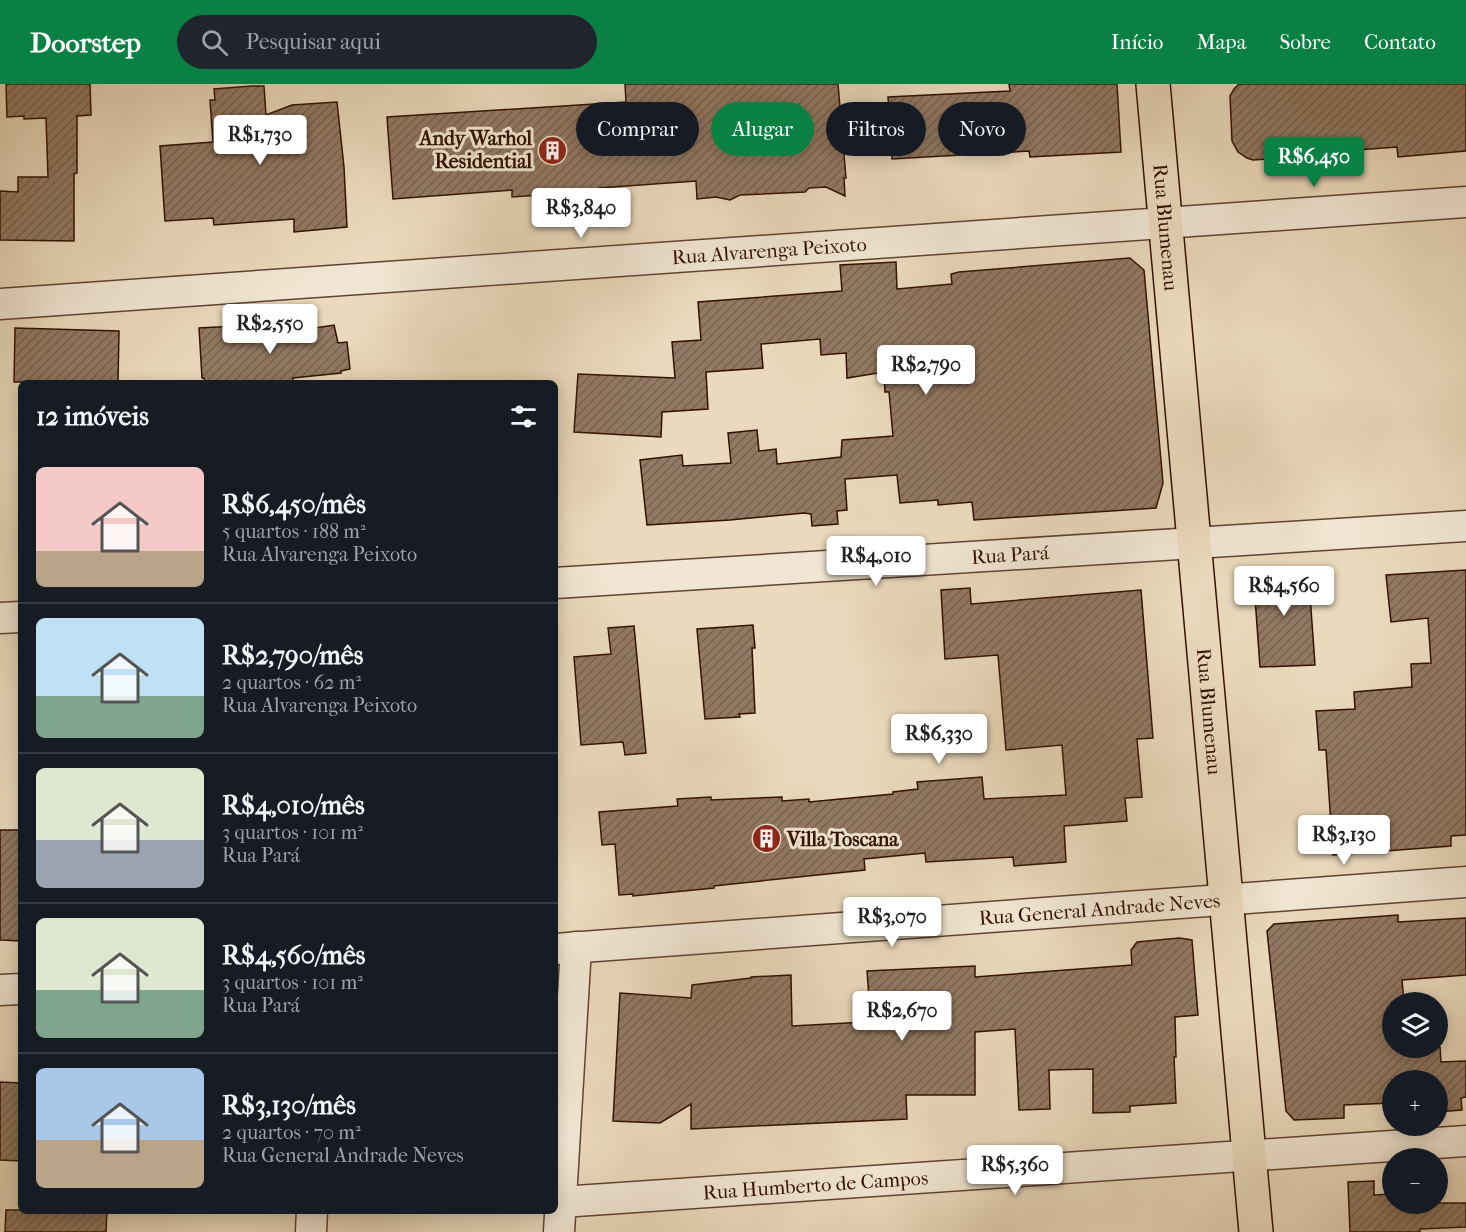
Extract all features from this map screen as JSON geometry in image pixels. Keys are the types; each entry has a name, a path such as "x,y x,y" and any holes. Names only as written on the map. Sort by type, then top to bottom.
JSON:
{"main road":[{"name":"Rua Blumenau","path":"1153,84 1256,1232"}],"street":[{"name":"Rua Alvarenga Peixoto","path":"0,304 1466,202"},
{"name":"Rua Pará","path":"558,583 1466,526"},
{"path":"0,618 18,617"},
{"name":"Rua General Andrade Neves","path":"566,948 1466,882"},
{"path":"559,1232 566,948"},
{"path":"0,990 18,988"},
{"name":"Rua Humberto de Campos","path":"561,1202 1466,1141"},
{"path":"311,1232 312,1214"}],"building":[{"path":"6,84 90,84 91,115 77,116 74,241 0,240 0,191 18,192 18,177 48,177 46,118 7,117"},
{"path":"625,84 838,84 840,102 826,102 826,156 844,156 845,196 826,187 809,188 805,192 740,195 730,200 716,197 697,199 696,181 512,197 512,190 393,199 387,117 576,105 576,156 699,156 699,102 626,102"},
{"path":"1009,84 1117,84 1121,152 1030,157 1029,151 1026,151 1026,102 938,102 938,156 943,156 892,159 892,156 926,156 926,102 888,102 888,97 1010,91"},
{"path":"1239,84 1466,84 1466,151 1398,157 1397,147 1330,152 1331,155 1253,160 1238,152 1232,141 1230,96"},
{"path":"264,86 266,115 292,105 337,102 347,227 294,232 294,219 214,225 213,218 165,221 160,146 213,142 210,100 215,100 214,89"},
{"path":"1130,258 1144,270 1163,483 1156,508 974,520 972,502 938,505 938,500 900,503 897,475 845,479 847,510 837,511 838,524 812,526 811,514 804,513 647,525 640,460 682,455 683,466 731,463 728,433 757,430 759,451 776,449 777,464 841,457 842,440 893,436 889,392 885,392 884,372 847,378 846,353 821,355 820,339 761,344 763,368 706,372 708,409 662,412 661,437 574,432 578,374 675,378 672,342 701,340 698,302 842,291 840,265 896,262 897,289 952,284 951,274 959,272"},
{"path":"334,325 338,343 347,342 350,369 341,371 341,373 293,378 293,380 204,380 202,378 199,328 236,326 237,334 302,330"},
{"path":"15,328 119,331 118,380 18,380 14,382"},
{"path":"1308,567 1315,665 1260,667 1253,570"},
{"path":"1466,570 1466,835 1451,836 1451,846 1333,855 1326,750 1319,750 1316,711 1355,709 1354,692 1412,687 1411,664 1431,663 1428,618 1391,622 1386,575"},
{"path":"970,588 971,604 1141,590 1153,738 1137,739 1142,797 1125,798 1127,821 1064,826 1066,862 1014,866 1013,857 926,862 925,853 864,859 865,870 714,886 714,888 633,896 633,894 619,895 615,844 602,845 599,812 678,806 677,799 711,797 711,800 782,797 782,801 809,799 809,802 893,794 893,792 918,789 917,782 982,777 984,799 1066,795 1062,745 1006,750 998,655 945,659 941,590"},
{"path":"753,625 755,713 739,714 740,717 705,719 697,629"},
{"path":"634,626 646,753 625,755 623,742 581,745 574,657 611,654 608,628"},
{"path":"0,830 18,830 18,941 0,940"},
{"path":"1398,915 1398,922 1466,918 1466,975 1402,980 1403,992 1382,992 1382,1058 1441,1058 1441,1062 1466,1061 1466,1097 1461,1098 1462,1110 1448,1111 1448,1070 1382,1070 1382,1103 1344,1105 1344,1118 1294,1120 1286,1111 1267,931 1274,924"},
{"path":"1179,938 1192,940 1198,1015 1175,1017 1176,1103 1130,1106 1130,1112 1093,1113 1093,1069 1049,1070 1050,1109 1019,1110 1015,1029 975,1032 975,1095 906,1095 907,1119 691,1129 691,1104 660,1123 613,1121 620,993 691,998 692,985 751,977 791,975 792,1026 866,1022 864,998 869,998 867,971 975,966 975,977 1132,965 1131,950 1137,942"},
{"path":"0,1082 18,1083 18,1161 0,1160"},
{"path":"1374,1181 1374,1195 1382,1195 1382,1214 1448,1214 1448,1203 1466,1203 1466,1227 1420,1229 1420,1232 1350,1232 1348,1182"},
{"path":"6,1210 18,1210 18,1214 107,1214 106,1232 5,1232"}],"place":[{"name":"Andy Warhol Residential","path":"553,150"},
{"name":"Villa Toscana","path":"766,839"}]}
